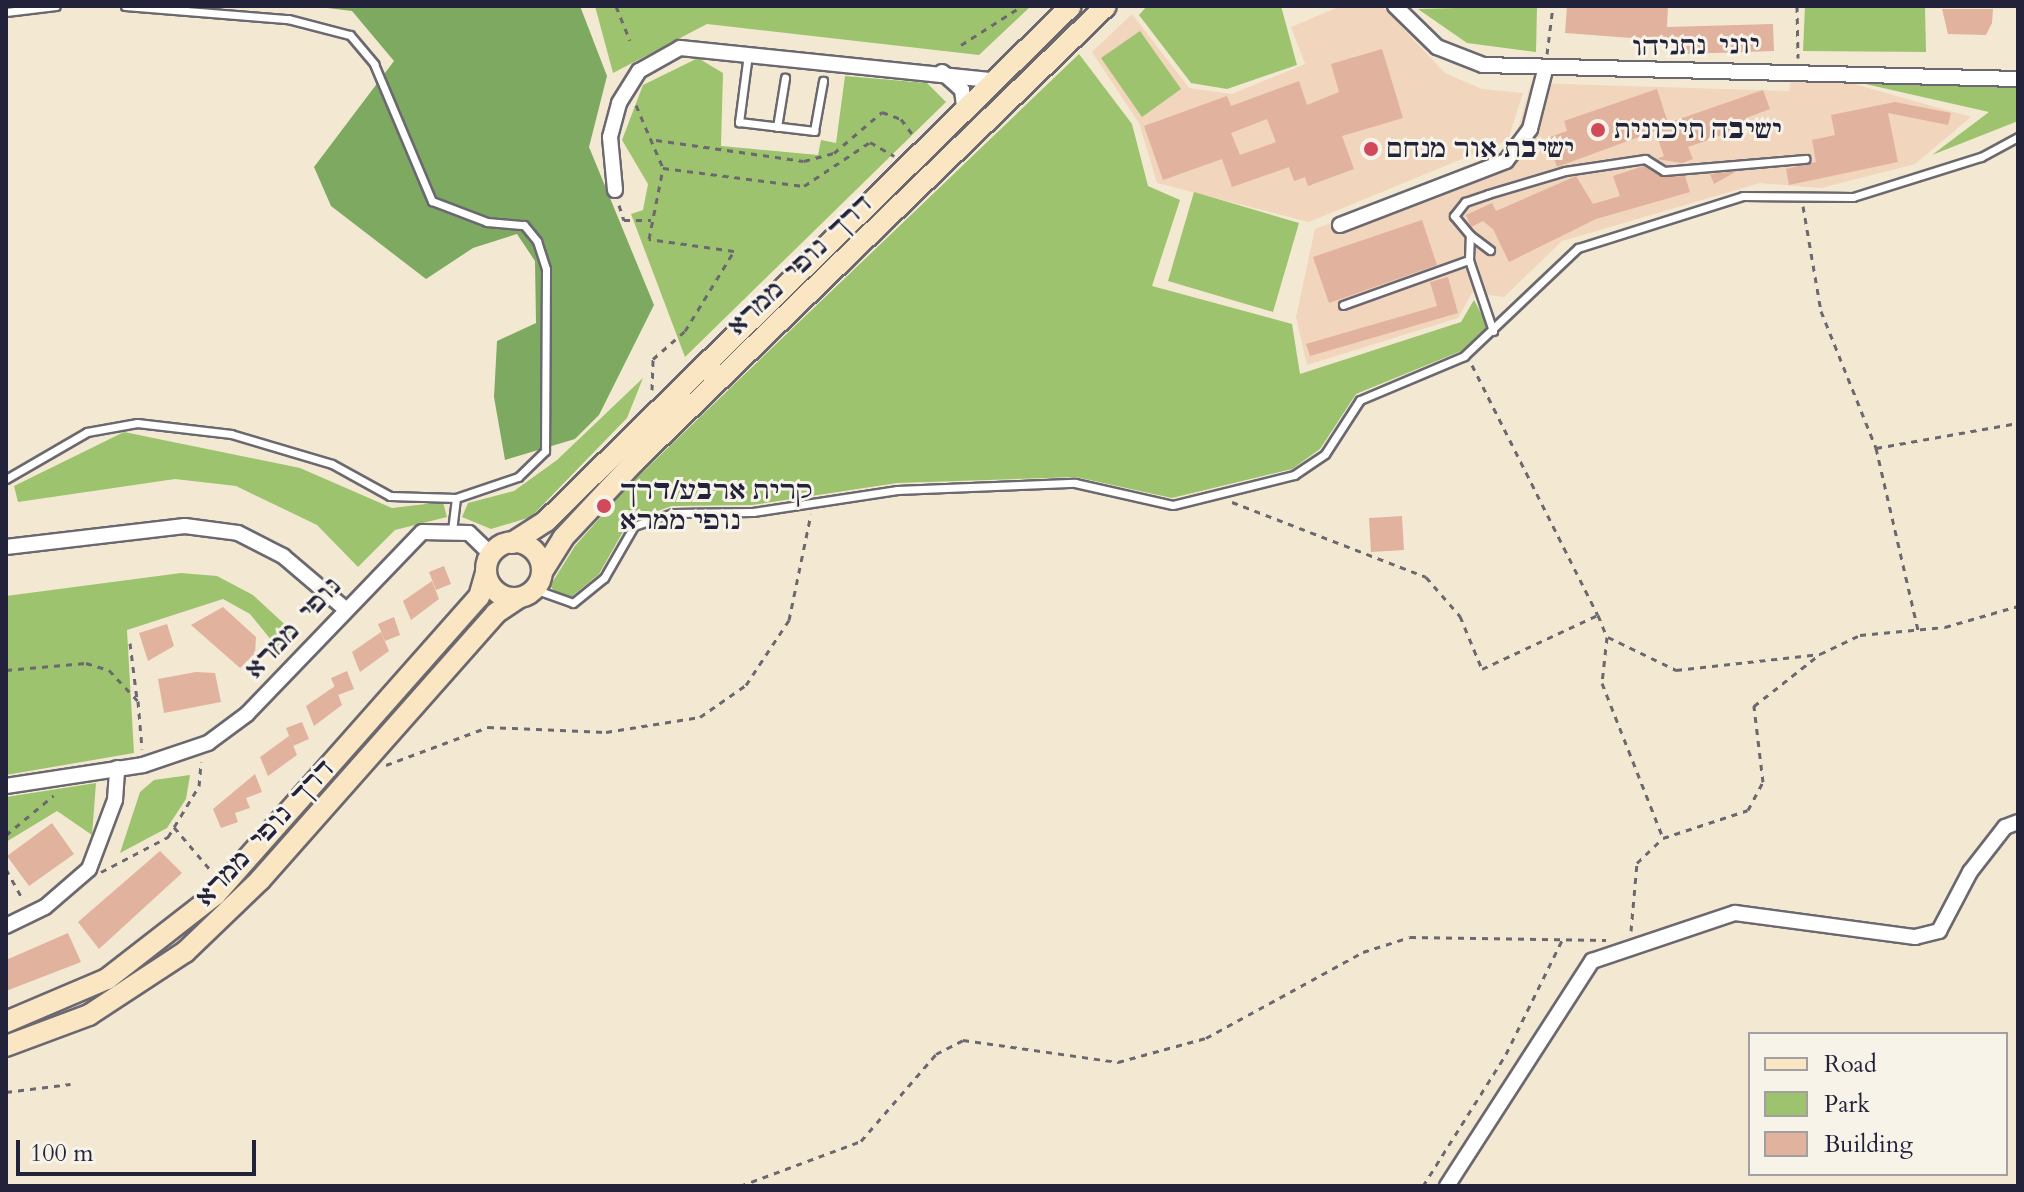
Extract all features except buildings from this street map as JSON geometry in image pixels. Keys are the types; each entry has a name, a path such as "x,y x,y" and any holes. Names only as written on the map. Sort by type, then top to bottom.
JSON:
{"main road":[{"name":"דרך נופי ממרא","path":"6,1022 107,979 223,885 479,597 489,563 512,543 546,521 660,404 1071,6"},
{"name":"דרך נופי ממרא","path":"6,1046 89,1015 185,952 260,880 496,613 531,586 563,538 634,462 1106,6"},
{"path":"489,563 500,594 531,586 536,554 512,543"}],"street":[{"name":"יוני נתניהו","path":"1395,6 1457,57 1545,70 1798,69 2018,79"},
{"path":"615,190 610,137 623,96 639,71 680,48 749,51 992,80"},
{"path":"1340,225 1506,161 1530,129 1545,70"},
{"path":"942,72 962,90 964,107"},
{"path":"6,547 185,526 238,533 283,556 344,608"},
{"path":"452,529 489,563"},
{"name":"נופי ממרא","path":"6,786 143,765 201,746 247,714 409,540 452,529"},
{"path":"6,926 30,914 89,869 115,800 117,768"},
{"path":"1447,1186 1592,961 1735,913 1915,937 1939,931 1970,872 2005,827 2018,822"}],"lane":[{"path":"6,12 56,6"},
{"path":"6,479 87,432 137,423 231,434 332,464 390,496 456,498 518,477 545,451 547,289 537,241 524,225 444,211 432,201 374,64 350,35 288,19 125,6"},
{"path":"749,51 739,122 814,131 823,81"},
{"path":"777,127 785,78"},
{"path":"531,586 573,603 604,578 634,526 651,517 813,502 897,490 1075,483 1173,505 1294,475 1325,454 1360,400 1464,356 1578,248 1743,196 1853,197 1981,157 2018,137"},
{"path":"1490,250 1470,235 1454,216 1465,202 1565,171 1645,159 1664,171 1805,159"},
{"path":"1470,235 1469,260 1493,331"},
{"path":"1343,305 1469,260"},
{"path":"452,529 456,498"}],"path":[{"path":"616,6 630,40"},
{"path":"961,45 1022,6"},
{"path":"1545,70 1553,6"},
{"path":"1797,6 1798,69"},
{"path":"623,96 656,140 663,168 649,239 734,251 685,331 648,368 660,404"},
{"path":"656,140 804,161 834,153 882,112 901,119 922,148"},
{"path":"663,168 804,186 870,142 903,166"},
{"path":"615,190 624,220 651,220"},
{"path":"1802,198 1821,311 1876,448 1918,630"},
{"path":"1464,356 1598,615 1607,637 1602,683 1663,838"},
{"path":"1876,448 2018,423"},
{"path":"1217,496 1426,577 1460,616 1482,669 1598,615"},
{"path":"381,767 488,727 606,732 700,717 746,685 789,620 813,502"},
{"path":"740,1186 861,1141 936,1054 963,1040 1118,1062 1206,1038 1363,952 1410,937 1609,940 1631,931 1637,863 1663,838 1748,810 1763,782 1754,706 1820,654 1860,635 1918,630 2018,606"},
{"path":"1607,637 1676,670 1820,654"},
{"path":"130,643 143,765"},
{"path":"6,670 86,663 109,670 138,701"},
{"path":"89,869 105,873 174,827 199,786 201,746"},
{"path":"6,835 44,810 61,777"},
{"path":"174,827 223,885"},
{"path":"6,869 30,914"},
{"path":"1423,1186 1506,1054 1562,940"},
{"path":"6,1092 71,1084"}],"shaded area":[{"path":"1341,6 1382,6 1445,73 1482,89 1523,93 1508,140 1309,222 1157,183 1139,123 1092,52 1132,14 1189,88 1232,94 1305,64 1291,27"},
{"path":"1794,67 1971,117 1915,164 1821,188 1760,183 1562,241 1504,297 1472,293 1458,318 1307,365 1296,317 1315,229 1499,158 1515,140 1531,83 1789,91"}],"green space":[{"path":"311,6 580,6 607,76 589,147 654,305 599,415 575,439 505,460 494,397 497,341 536,323 535,261 517,234 473,248 426,279 331,206 314,167 394,61 352,11"},
{"path":"595,6 1031,6 979,55 707,24 613,73"},
{"path":"1147,6 1281,6 1297,65 1227,89 1191,83 1139,15"},
{"path":"1537,6 1536,52 1467,43 1418,9"},
{"path":"1805,6 1925,6 1926,52 1803,51"},
{"path":"1140,31 1181,89 1142,117 1101,58"},
{"path":"1079,54 1132,124 1148,186 1180,200 1152,286 1292,324 1300,374 1461,322 1474,300 1488,326 1461,351 1356,394 1320,449 1292,469 1172,498 1076,477 897,483 752,505 672,506 629,521 599,574 571,597 557,594 550,586 575,546 629,485"},
{"path":"698,58 723,73 721,146 818,155 821,140 836,143 845,76 927,83 946,102 685,357 631,214 643,210 648,184 622,140 643,85"},
{"path":"1830,76 2018,86 2018,121 1932,155 1989,112"},
{"path":"1194,192 1299,223 1273,312 1168,281"},
{"path":"643,378 627,418 531,517 491,529 462,517 468,503 514,491 557,460"},
{"path":"124,432 300,468 392,508 443,502 447,517 395,530 358,567 317,525 236,486 175,479 18,502 14,486"},
{"path":"181,573 217,576 253,595 292,631 277,647 250,614 223,599 127,630 134,753 6,775 6,596"},
{"path":"190,775 186,799 167,828 120,853 140,792 154,780"},
{"path":"96,783 92,835 57,811 6,842 6,797"}],"place":[{"name":"ישיבה תיכונית","path":"1598,130"},
{"name":"ישיבת אור מנחם","path":"1371,149"},
{"name":"קרית ארבע/דרך נופי ממרא","path":"604,506"}]}
